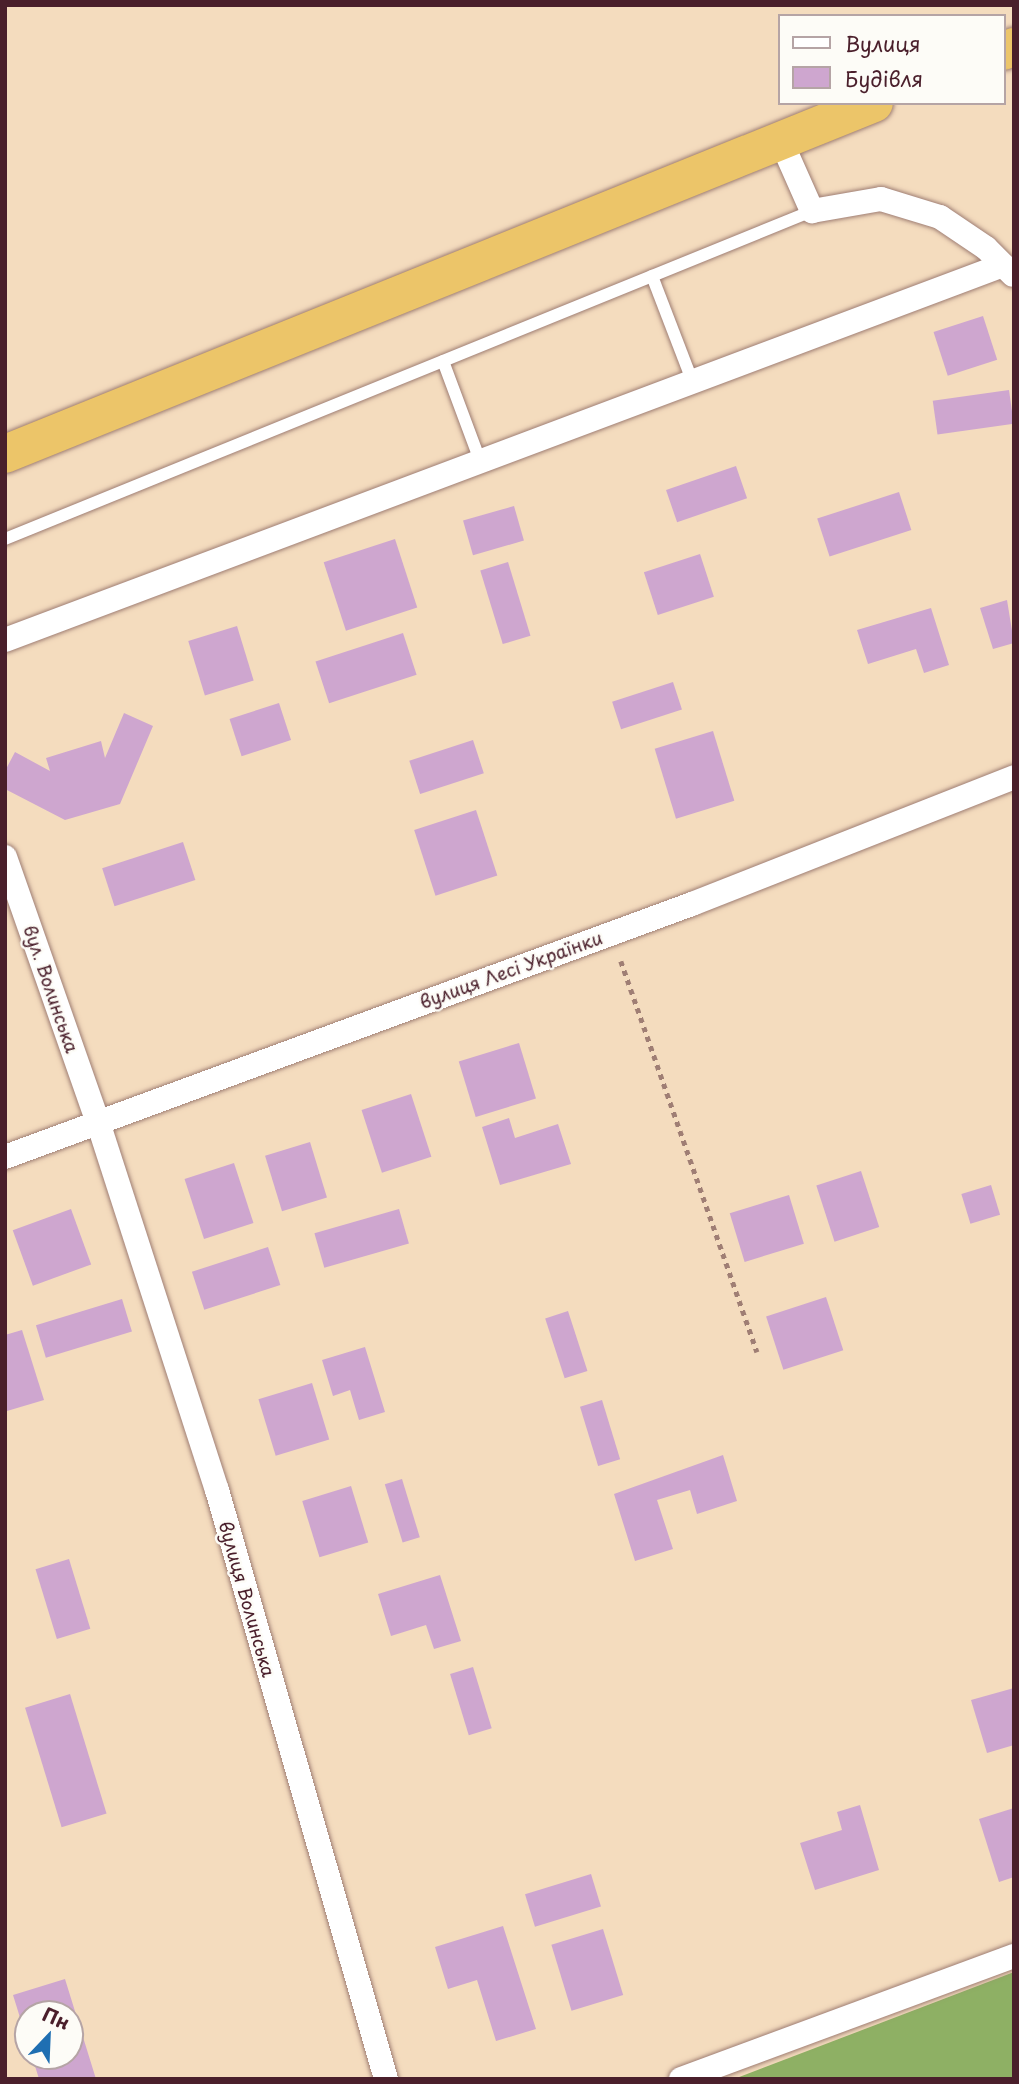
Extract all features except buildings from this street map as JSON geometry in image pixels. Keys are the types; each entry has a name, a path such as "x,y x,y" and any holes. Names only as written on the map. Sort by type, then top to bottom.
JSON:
{"highway":[{"path":"5,454 869,105"}],"street":[{"path":"780,141 812,211 881,199 940,217 1008,270"},
{"path":"5,640 693,383 1008,270"},
{"name":"вулиця Лесі Українки","path":"5,1157 611,933 1014,777"},
{"name":"вул. Волинська","path":"5,857 97,1122"},
{"name":"вулиця Волинська","path":"97,1122 217,1490 386,2079"},
{"path":"681,2079 1014,1956"}],"lane":[{"path":"5,539 812,211"},
{"path":"652,276 693,383"},
{"path":"443,361 481,463"}],"path":[{"path":"611,933 757,1352"}],"green space":[{"path":"1014,1972 1014,2079 734,2079"}]}
